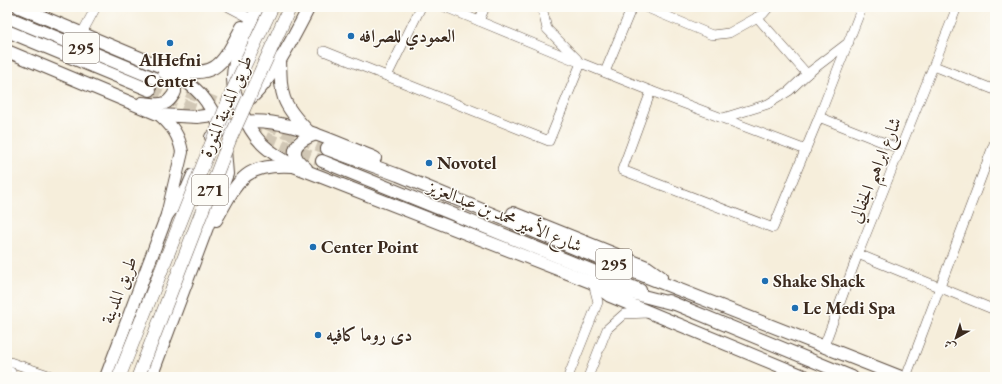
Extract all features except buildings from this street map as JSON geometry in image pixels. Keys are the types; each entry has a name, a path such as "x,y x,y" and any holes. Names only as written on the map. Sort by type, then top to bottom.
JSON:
{"highway":[{"name":"طريق المدينة المنورة","path":"119,377 232,92 272,7"},
{"name":"طريق المدينة المنورة","path":"138,377 230,139 290,7"}],"main road":[{"path":"19,7 164,68 199,91 208,101 221,130 227,174 151,377"},
{"path":"160,115 182,117 215,115 230,111 256,94 292,42 309,7"},
{"path":"164,68 200,73 221,64 254,11"},
{"path":"254,11 244,62 249,76 254,78 264,77 280,58"},
{"path":"254,11 238,56 233,79 239,106 251,133 270,151 296,167 593,283 674,304"},
{"name":"295","path":"7,17 154,78"},
{"name":"295","path":"7,31 150,90"},
{"path":"7,51 160,115 173,127 180,141 182,152 167,216"},
{"path":"280,58 281,89 284,102 312,133"},
{"path":"133,103 160,105 174,96 176,90 174,84 164,68"},
{"path":"187,189 211,137 221,130 231,125 246,123 265,122 288,125 312,133 647,267 680,290"},
{"path":"312,133 296,145 295,155 300,163 313,173"},
{"name":"شارع الأمير محمد بن عبدالعزيز","path":"327,149 398,175 680,290 901,377"},
{"name":"شارع الأمير محمد بن عبدالعزيز","path":"322,161 852,377"},
{"path":"202,244 234,188 246,174 265,166 296,167"},
{"path":"167,216 187,189 205,170 212,171 218,178 216,202"},
{"name":"طريق المدينة","path":"106,377 167,216"},
{"path":"593,283 610,296 806,377"}],"street":[{"path":"82,33 96,7"},
{"path":"228,7 254,11"},
{"path":"387,76 421,7"},
{"path":"446,7 651,92 806,150"},
{"path":"478,21 485,7"},
{"path":"542,7 547,29 580,63"},
{"path":"605,72 632,7"},
{"path":"645,7 712,34 729,33 763,14 768,7"},
{"path":"651,92 622,170 773,228 820,117 862,7"},
{"name":"شارع ابراهيم الجفالي","path":"824,346 858,254 957,7"},
{"path":"757,17 807,74"},
{"path":"722,118 768,104 789,92 807,74 849,42"},
{"path":"324,51 549,141 580,63"},
{"path":"934,66 995,90"},
{"path":"820,117 900,149"},
{"path":"906,377 995,140"},
{"path":"858,254 995,310"},
{"path":"568,377 598,302 593,283"},
{"path":"588,377 607,329 624,314 651,312"},
{"path":"7,361 54,377"},
{"path":"7,370 12,372 13,377"}],"tunnel":[{"path":"154,78 250,117"},
{"path":"150,90 213,117"},
{"path":"267,124 327,149"},
{"path":"249,131 322,161"}],"place":[{"name":"العمودي للصرافه","path":"351,36"},
{"name":"AlHefni Center","path":"170,43"},
{"name":"Novotel","path":"429,163"},
{"name":"Center Point","path":"313,247"},
{"name":"Shake Shack","path":"765,281"},
{"name":"Le Medi Spa","path":"795,308"},
{"name":"دى روما كافيه","path":"318,335"}]}
